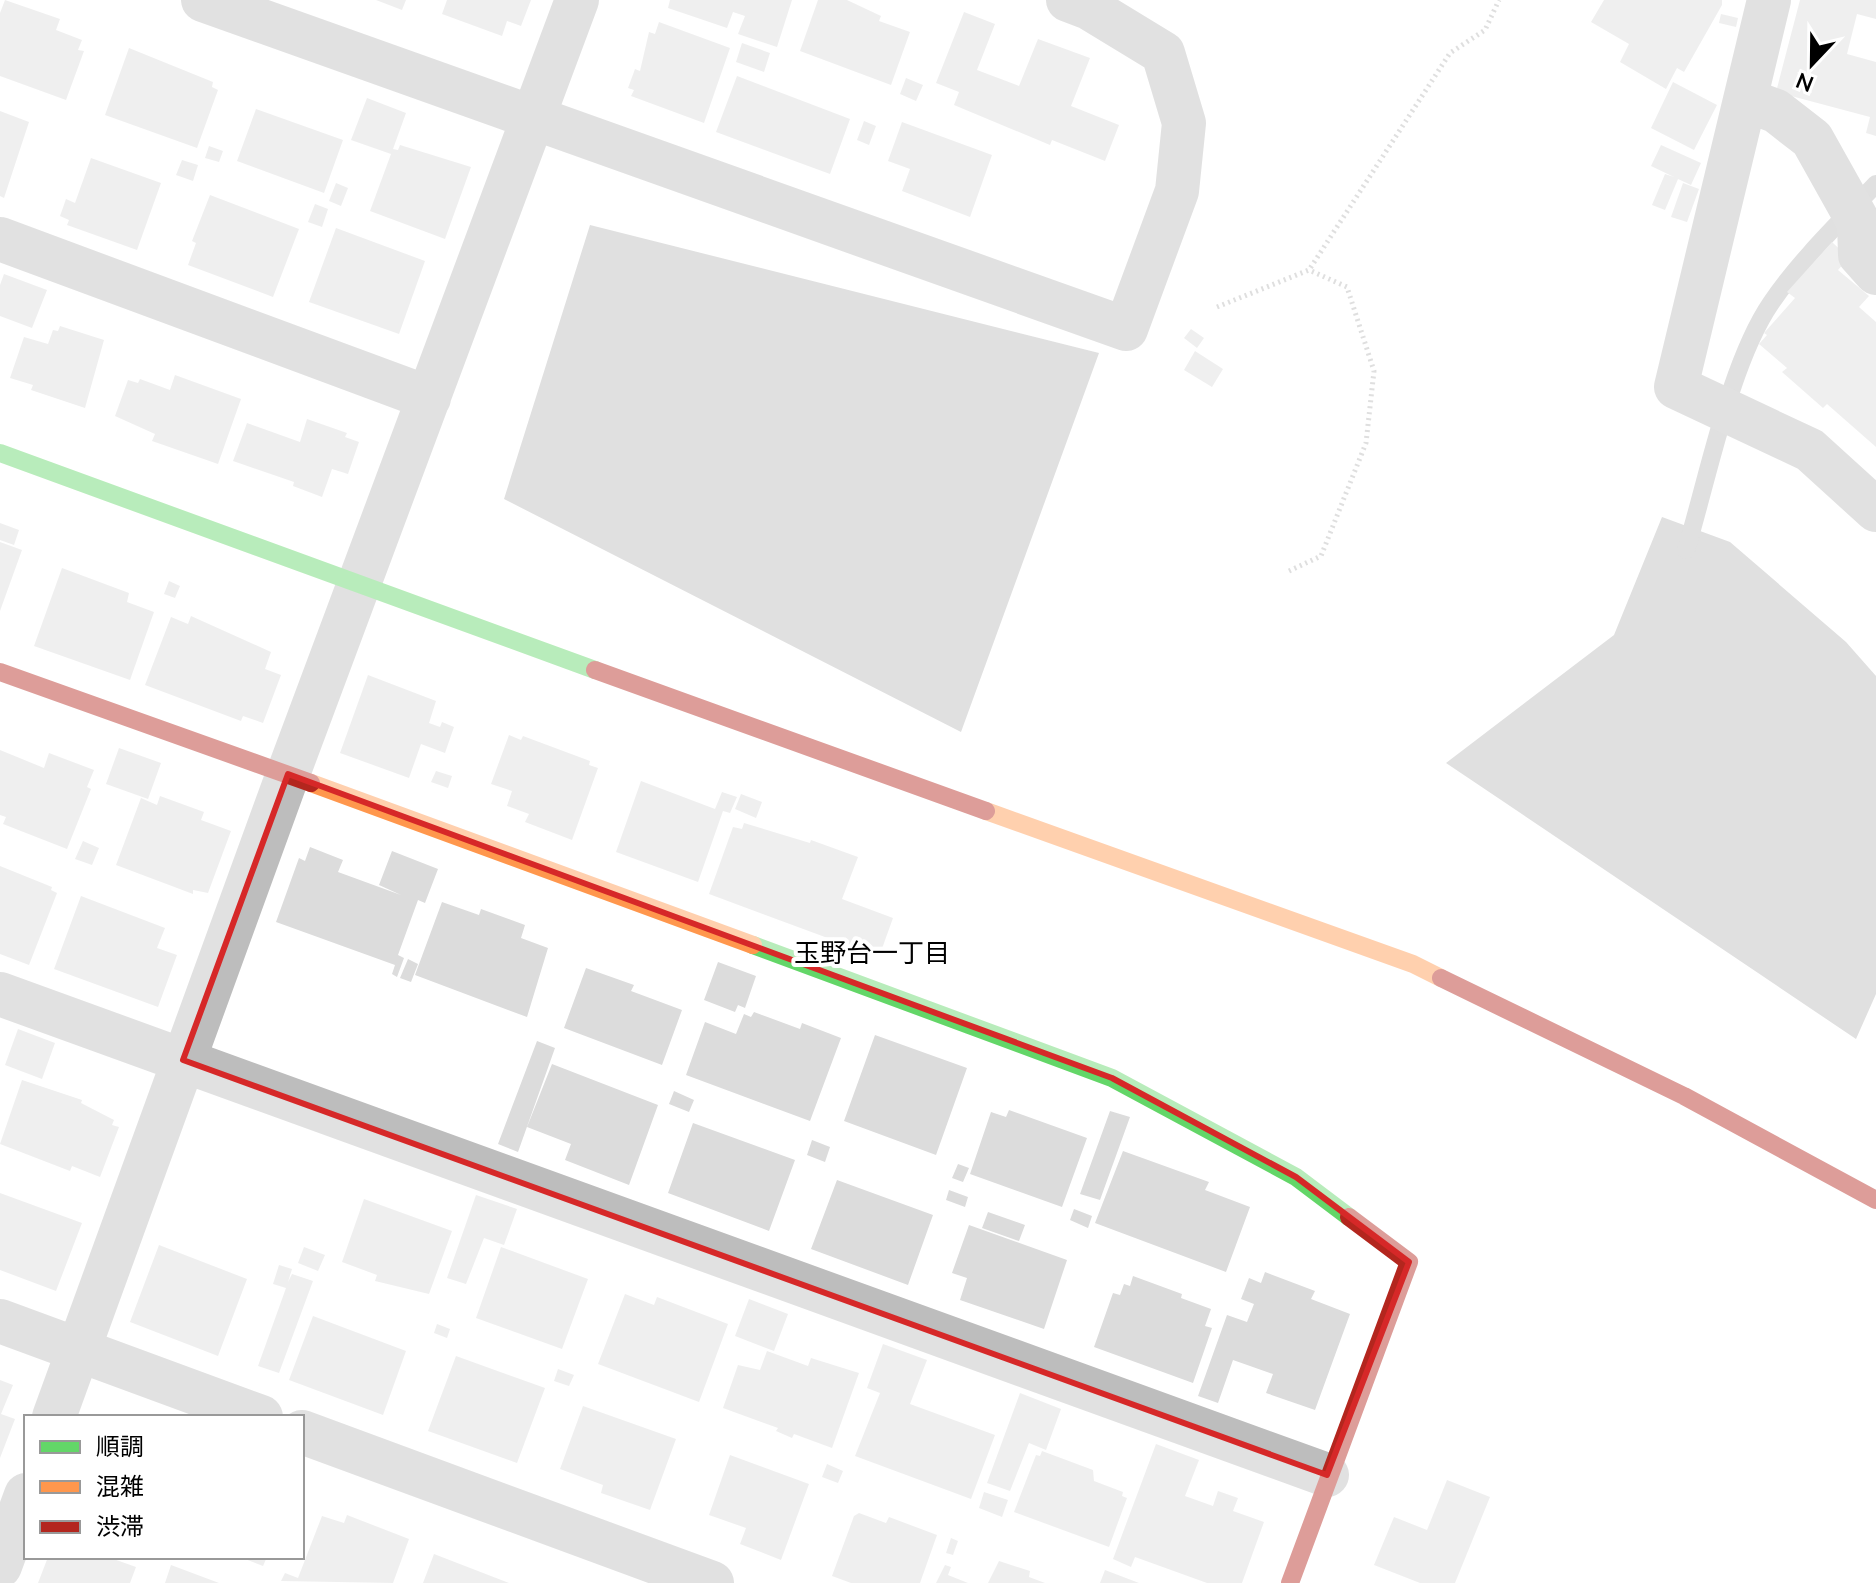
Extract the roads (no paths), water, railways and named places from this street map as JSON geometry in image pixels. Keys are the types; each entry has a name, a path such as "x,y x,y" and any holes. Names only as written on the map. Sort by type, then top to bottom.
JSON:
{"street":[{"path":"203,0 1126,329 1177,191 1184,123 1163,53 1089,8 1068,0"},
{"path":"55,1415 288,774 577,0"},
{"path":"1769,0 1676,387 1810,450 1876,510"},
{"path":"1746,100 1776,111 1812,139 1859,223 1860,255 1876,273"},
{"path":"0,239 429,398"},
{"path":"0,453 1413,964 1684,1096 1876,1200"},
{"path":"0,672 288,774 1112,1078 1296,1177 1409,1262 1327,1475 1290,1583"},
{"path":"0,994 1327,1475"},
{"path":"0,1321 256,1415"},
{"path":"304,1433 712,1583"},
{"path":"0,1566 24,1500"}],"waterway":[{"path":"1686,550 1721,422 1756,328 1795,271 1876,184"}],"district":[{"name":"玉野台一丁目","path":"872,953"}]}
